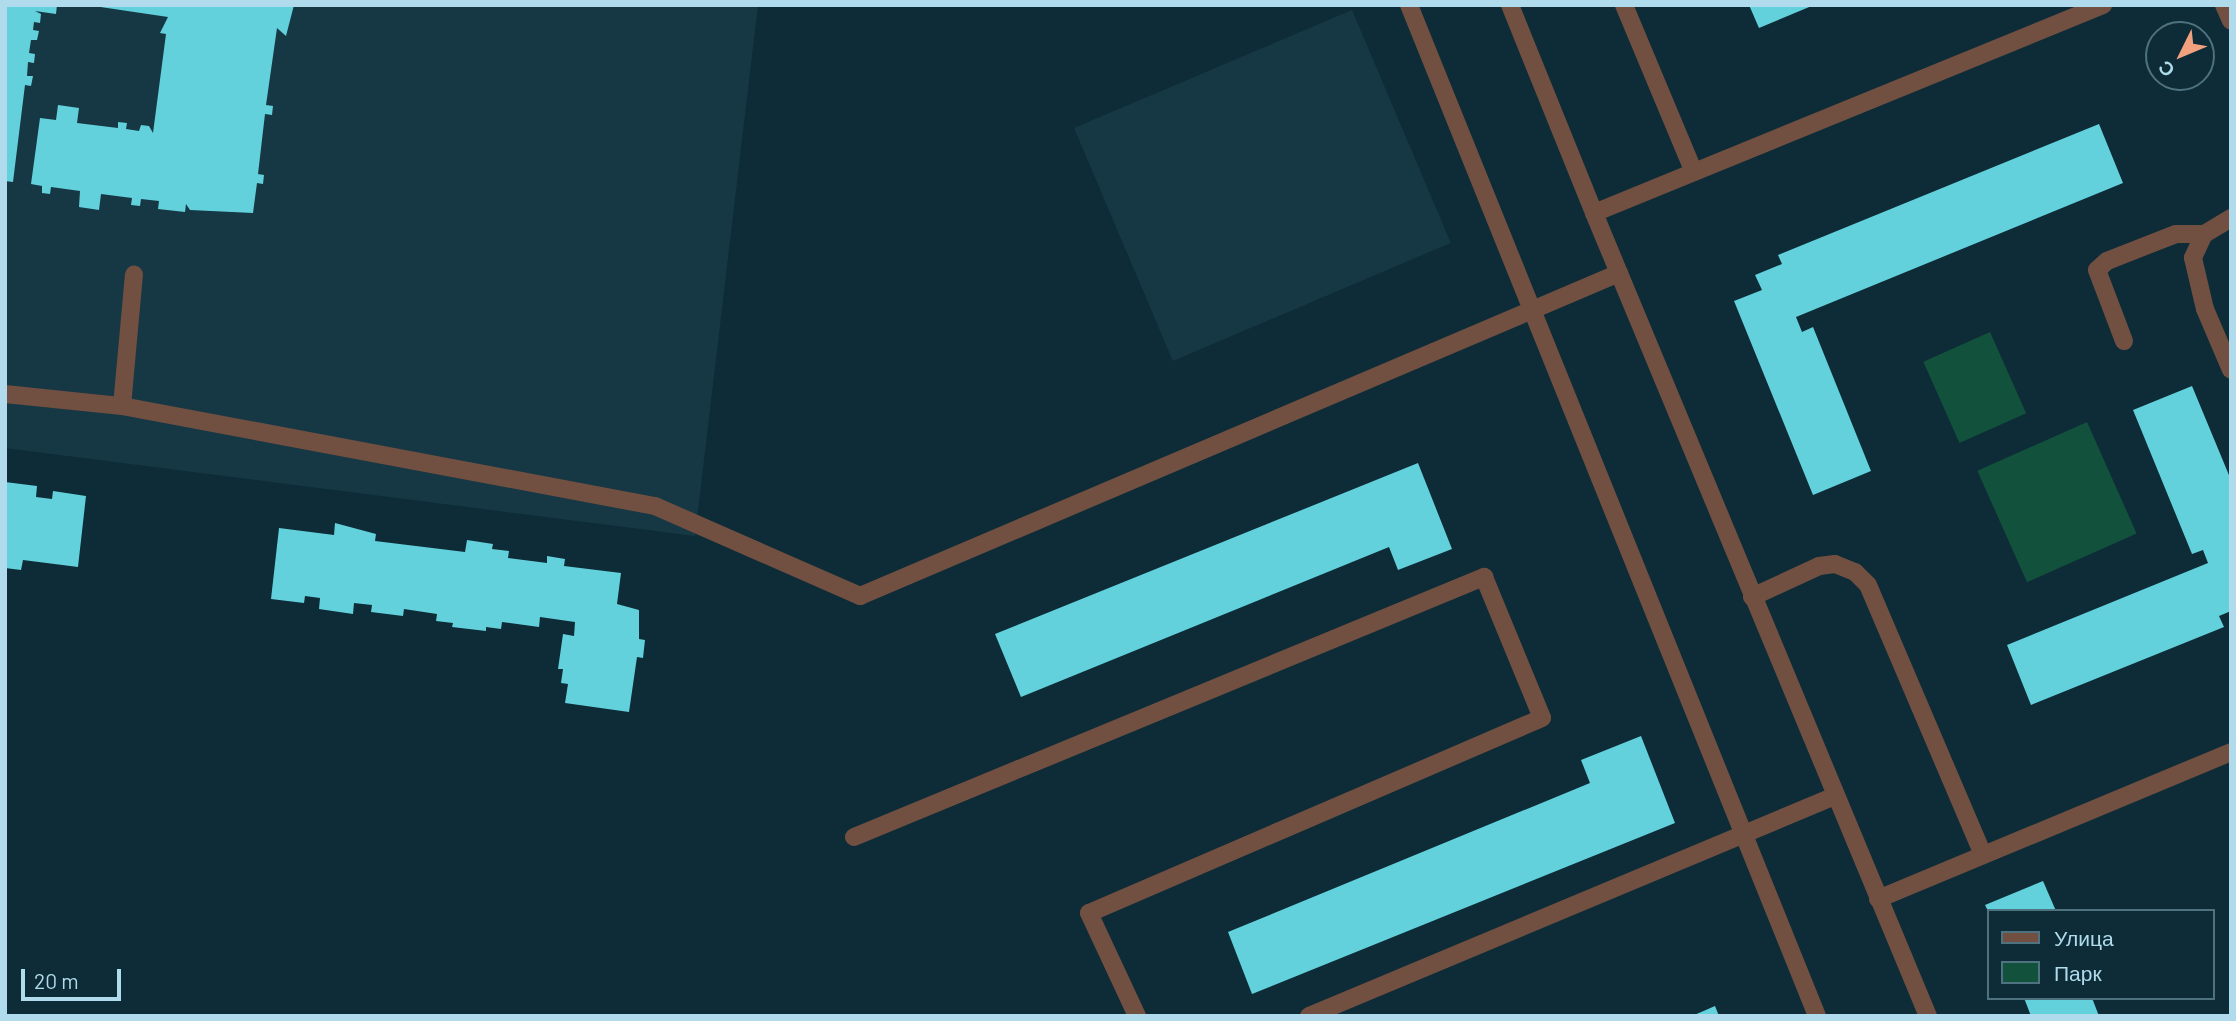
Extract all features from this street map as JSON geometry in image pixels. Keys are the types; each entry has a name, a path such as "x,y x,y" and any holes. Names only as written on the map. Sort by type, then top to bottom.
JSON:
{"street":[{"path":"1409,5 1746,833 1817,1016"},
{"path":"1510,5 1752,597 1928,1016"},
{"path":"1624,5 1694,172"},
{"path":"2224,5 2231,21"},
{"path":"1594,213 2090,8"},
{"path":"2124,341 2097,270 2106,261 2176,234 2204,234 2231,218"},
{"path":"2204,234 2193,258 2194,274 2231,370"},
{"path":"5,394 122,406 655,506 860,596 1619,273"},
{"path":"122,406 134,275"},
{"path":"1752,597 1819,566 1835,564 1856,572 1868,585 1983,855"},
{"path":"854,837 1484,578 1542,718 1089,914 1137,1016"},
{"path":"1878,899 2231,752"},
{"path":"1309,1016 1835,796"}],"shaded area":[{"path":"5,5 758,5 695,536 5,448"},
{"path":"1352,10 1451,243 1173,361 1074,128"}],"green space":[{"path":"1990,332 2026,413 1960,443 1923,362"},
{"path":"2087,422 2137,533 2027,582 1977,471"}],"building":[{"path":"5,5 57,5 56,14 35,11 41,14 40,23 34,22 33,30 39,31 37,40 31,40 29,53 35,54 34,63 28,62 27,76 33,76 31,86 25,85 13,182 5,181"},
{"path":"87,5 294,5 286,36 277,28 266,105 273,106 272,115 265,114 258,174 264,175 263,184 257,183 253,213 190,210 186,204 185,212 158,209 159,201 141,199 140,206 131,205 132,198 101,194 99,210 79,207 80,191 51,187 50,194 42,193 42,186 31,184 40,118 56,120 58,105 79,108 77,123 118,128 118,122 127,123 126,129 139,131 141,125 149,126 153,133 166,34 160,33 168,17"},
{"path":"1749,5 1814,5 1759,28"},
{"path":"2099,124 2123,183 1796,317 1802,332 1813,327 1871,471 1813,495 1734,301 1762,290 1755,275 1782,264 1778,255"},
{"path":"2192,386 2231,480 2231,611 2219,616 2224,627 2031,705 2007,645 2208,563 2203,550 2192,554 2133,410"},
{"path":"1418,463 1452,549 1398,570 1389,547 1021,697 995,634"},
{"path":"5,482 37,486 36,497 52,499 53,491 86,496 78,567 23,560 21,570 5,568"},
{"path":"335,523 376,534 375,541 465,552 467,540 493,544 492,549 509,551 508,558 547,563 547,556 565,559 564,566 621,573 617,604 639,610 639,639 645,640 643,658 637,657 629,712 565,703 568,684 561,683 563,669 558,669 563,634 574,636 575,622 540,617 539,627 502,622 501,629 486,627 486,631 452,627 453,623 436,621 437,614 404,609 403,616 371,612 372,605 354,603 353,614 319,609 320,598 305,596 304,603 271,599 279,528 334,535"},
{"path":"1641,736 1675,823 1252,994 1228,932 1590,783 1581,760"},
{"path":"2043,881 2055,909 1988,911 1985,905"},
{"path":"2025,1000 2093,1000 2099,1016 2031,1016"},
{"path":"1715,1006 1719,1016 1692,1016"}]}
